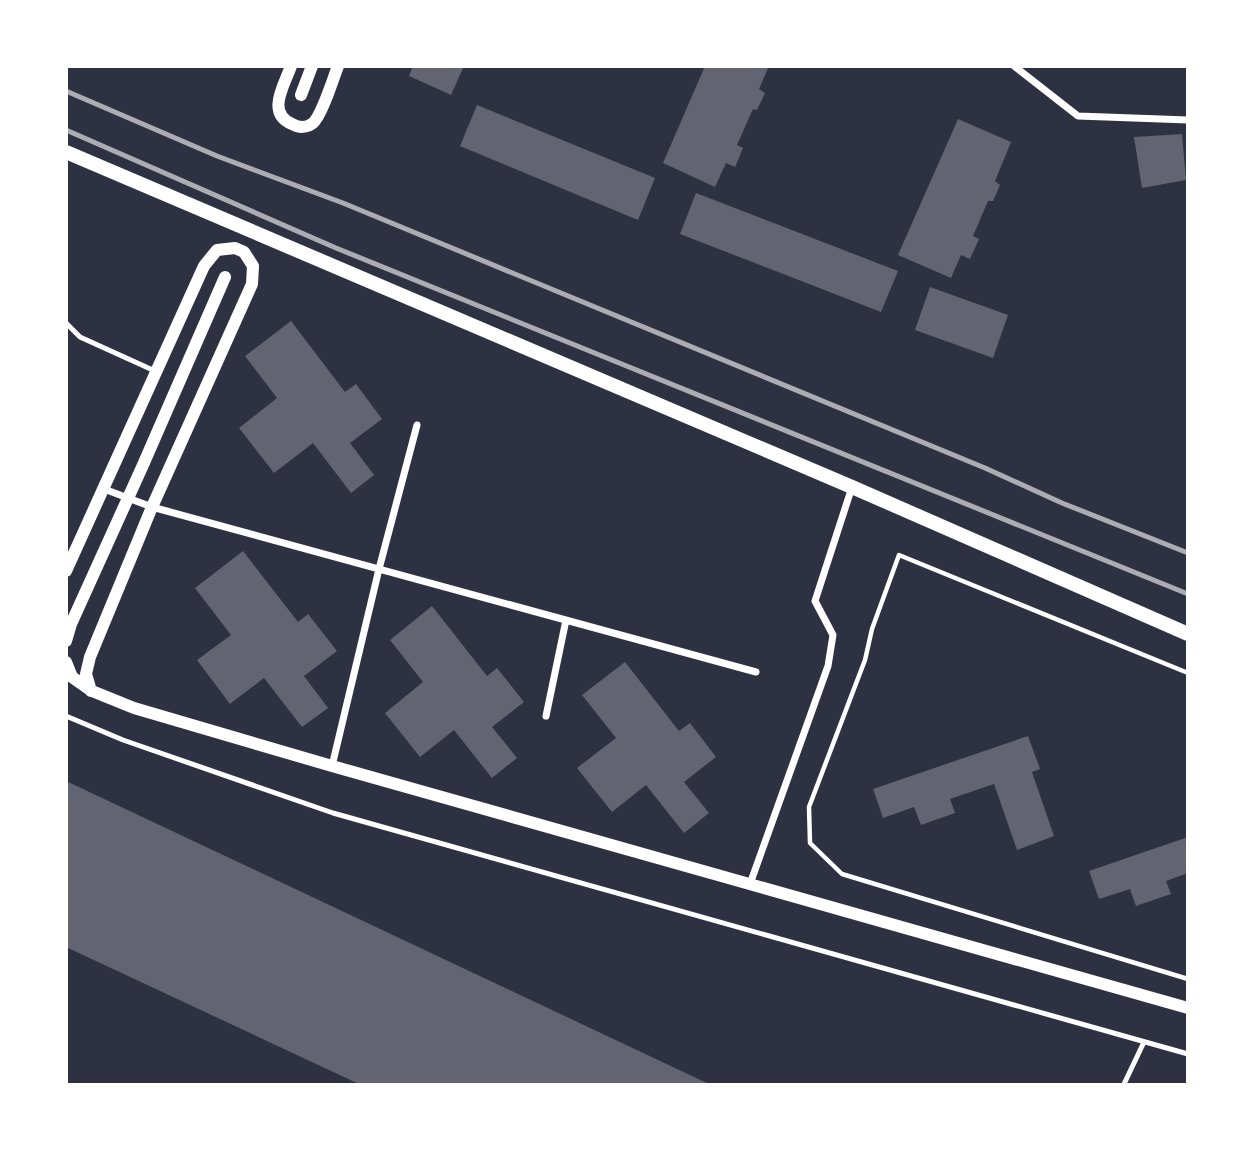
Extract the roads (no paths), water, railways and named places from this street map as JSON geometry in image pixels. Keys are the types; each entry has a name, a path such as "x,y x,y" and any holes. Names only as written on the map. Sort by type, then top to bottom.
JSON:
{"main road":[{"path":"66,152 852,487 1188,634"}],"street":[{"path":"291,66 278,100 278,112 285,121 299,127 311,125 318,118 338,66"},
{"path":"301,95 312,66"},
{"path":"1014,66 1078,116 1188,120"},
{"path":"235,248 243,228"},
{"path":"66,571 204,266 217,250 235,248 244,252 253,266 252,284 152,507 90,657 86,674 92,691"},
{"path":"66,641 71,624 225,277"},
{"path":"332,766 417,425"},
{"path":"750,884 828,666 832,635 815,601 852,487"},
{"path":"104,489 152,507 756,672"},
{"path":"546,716 566,620"},
{"path":"66,662 72,677 92,691"},
{"path":"66,676 92,691 134,708 1188,1008"}],"lane":[{"path":"66,323 80,337 157,371"},
{"path":"66,716 123,740 333,813 1188,1054"},
{"path":"1124,1084 1144,1042"}],"railway":[{"path":"66,91 217,156 343,203 1188,553"},
{"path":"66,130 336,248 1188,594"}]}
